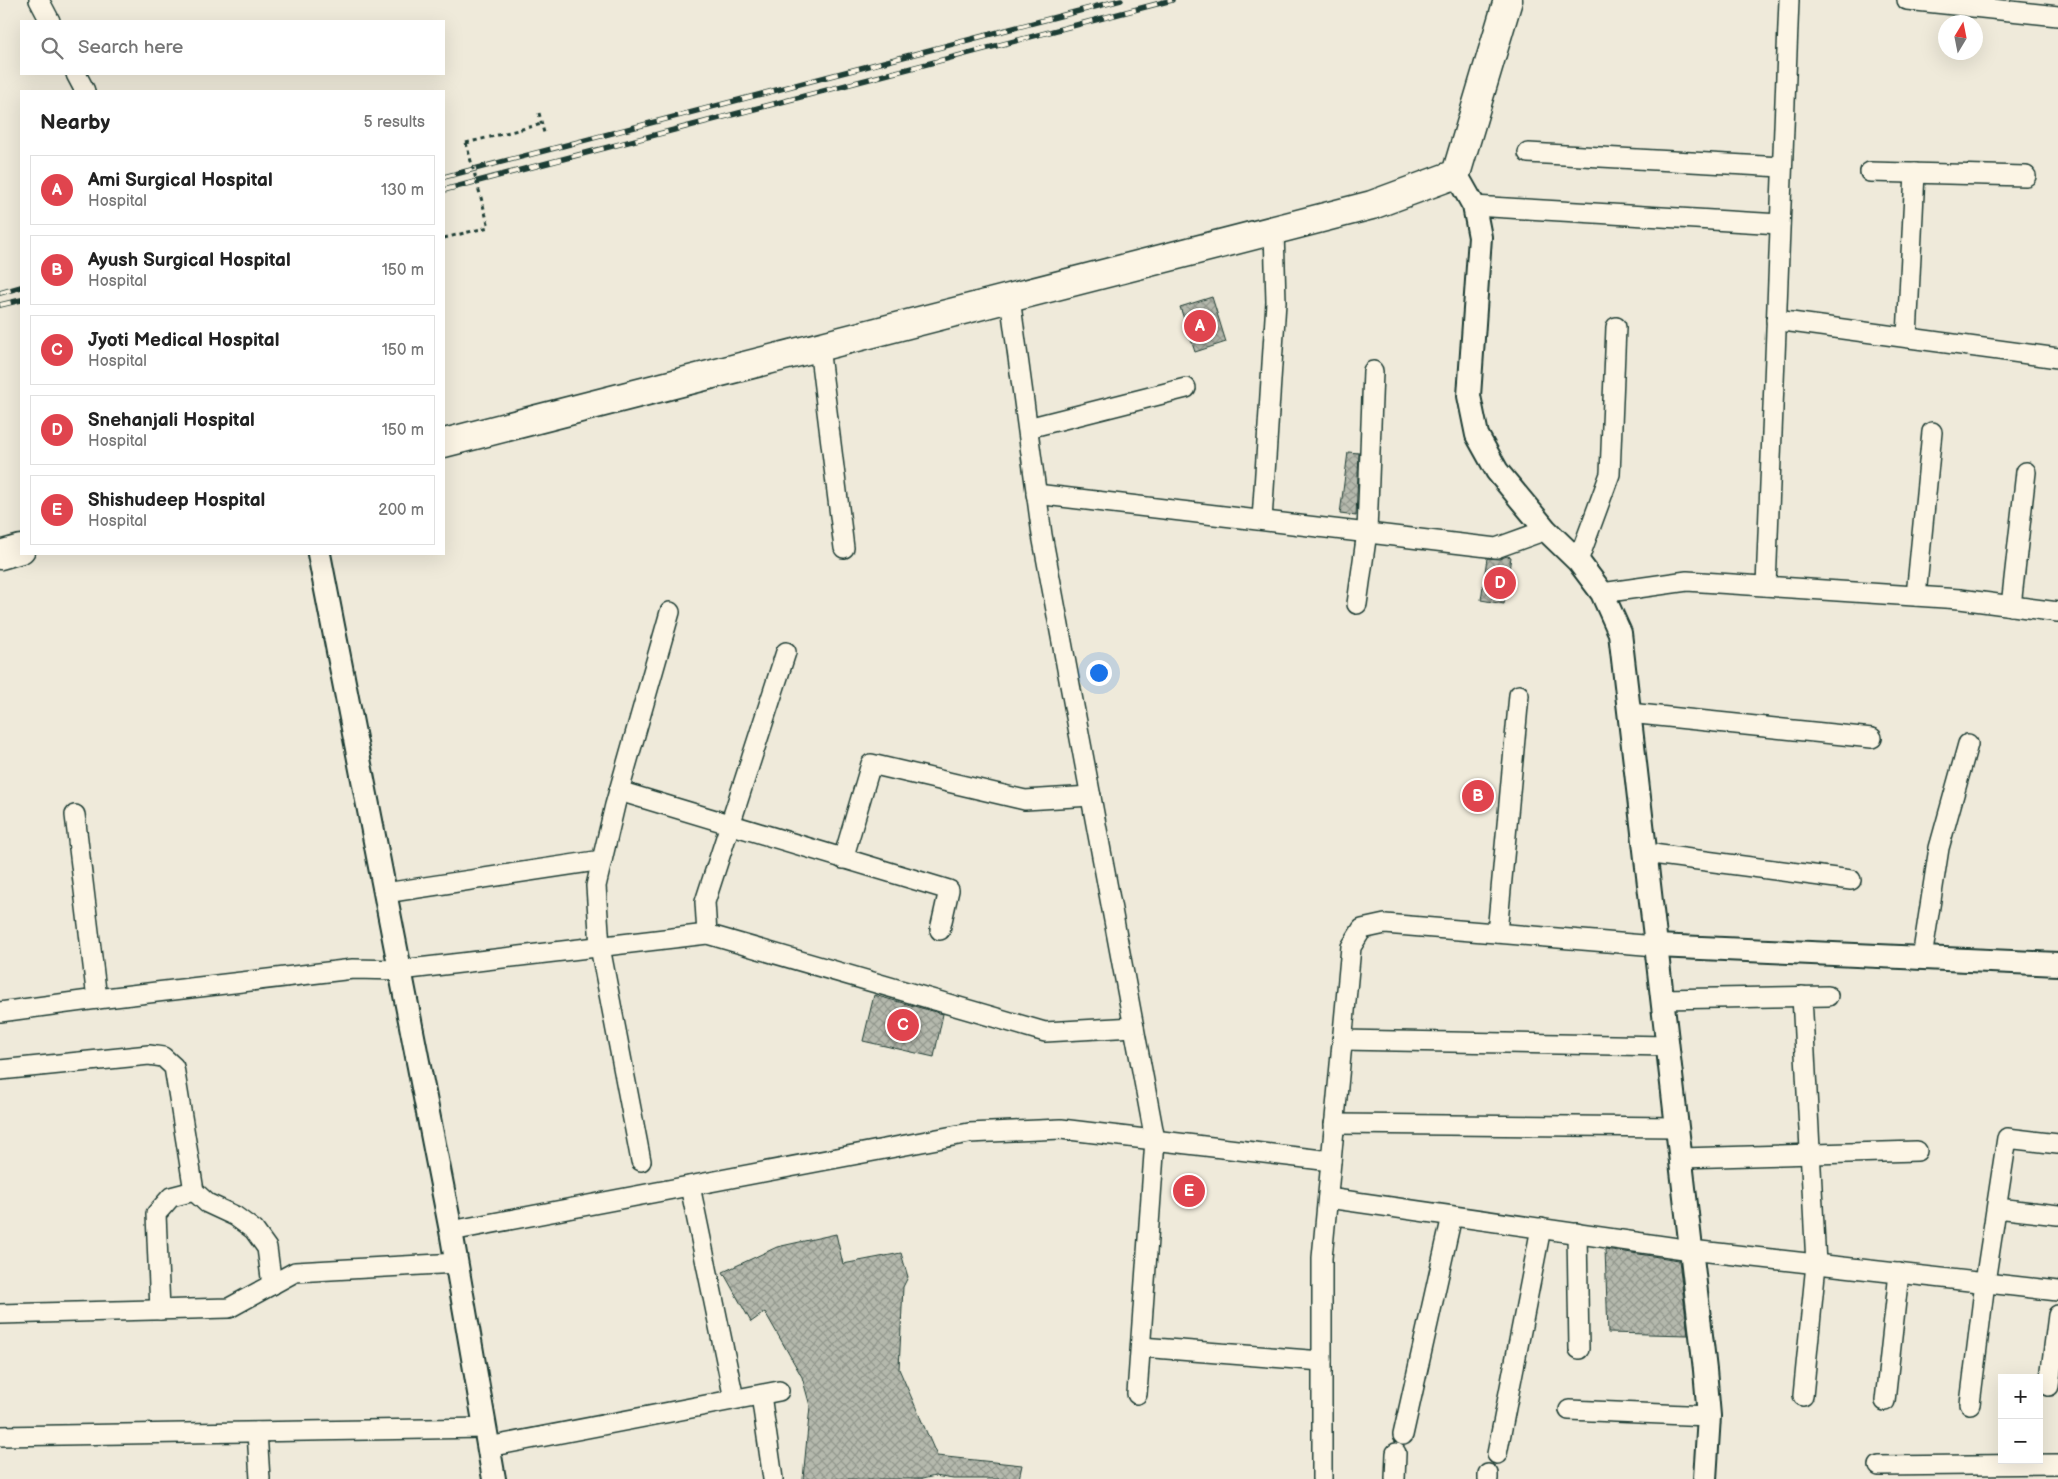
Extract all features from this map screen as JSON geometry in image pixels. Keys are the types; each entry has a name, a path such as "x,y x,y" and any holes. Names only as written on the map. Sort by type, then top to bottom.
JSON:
{"main road":[{"path":"445,443 1372,205 1456,174 1508,0"},
{"path":"0,555 20,549"}],"street":[{"path":"39,0 49,20"},
{"path":"1766,586 1789,0"},
{"path":"1907,0 2058,16"},
{"path":"77,75 84,90"},
{"path":"1528,152 1782,167"},
{"path":"1870,172 2026,176"},
{"path":"1907,337 1915,173"},
{"path":"1456,174 1474,206 1480,237 1469,396 1477,435 1497,470 1546,530 1578,562 1602,593 1620,633 1709,1416 1705,1479"},
{"path":"1474,206 1780,224"},
{"path":"1262,520 1276,302 1274,230"},
{"path":"1010,298 1042,535 1155,1140 1137,1394"},
{"path":"1776,320 2058,358"},
{"path":"1578,562 1610,474 1616,327"},
{"path":"819,347 844,548"},
{"path":"1357,604 1367,532 1373,371"},
{"path":"1028,428 1186,388"},
{"path":"1916,596 1932,432"},
{"path":"2011,606 2026,472"},
{"path":"1036,494 1496,548 1546,530"},
{"path":"319,555 451,1231 494,1479"},
{"path":"1602,593 1687,581 1960,599 2058,612"},
{"path":"641,1161 600,947 596,886 619,791 670,612"},
{"path":"707,934 705,902 786,652"},
{"path":"1497,933 1519,695"},
{"path":"1629,713 1872,738"},
{"path":"1922,958 1939,848 1968,744"},
{"path":"843,859 871,764 1025,800 1091,796"},
{"path":"619,791 949,890 940,930"},
{"path":"75,814 97,999"},
{"path":"1645,853 1851,880"},
{"path":"385,893 602,860"},
{"path":"1322,1479 1322,1258 1351,947 1362,929 1385,924 1656,946 2058,964"},
{"path":"0,1012 352,969 401,970 707,934 1046,1032 1134,1027"},
{"path":"1802,996 1812,1154 1816,1264 1803,1396"},
{"path":"1662,999 1828,996"},
{"path":"1342,1040 1668,1046"},
{"path":"0,1070 149,1055 163,1058 174,1068 194,1191 207,1203 235,1216 254,1230 267,1248 272,1285"},
{"path":"1334,1124 1677,1127"},
{"path":"451,1231 969,1133 1060,1129 1331,1161"},
{"path":"1970,1404 1985,1282 2008,1138 2058,1144"},
{"path":"1681,1158 1917,1151"},
{"path":"690,1186 734,1399"},
{"path":"160,1310 156,1214 171,1197 194,1191"},
{"path":"1328,1198 1691,1250 2058,1290"},
{"path":"1997,1208 2058,1214"},
{"path":"1402,1435 1452,1216"},
{"path":"1497,1454 1541,1228"},
{"path":"1576,1234 1579,1349"},
{"path":"0,1314 229,1308 296,1272 457,1263"},
{"path":"1885,1402 1899,1273"},
{"path":"2048,1386 2058,1315"},
{"path":"1140,1347 1322,1362"},
{"path":"0,1436 257,1432 487,1437 770,1393 772,1479"},
{"path":"1569,1410 1709,1416"},
{"path":"257,1432 260,1479"},
{"path":"1395,1479 1396,1453"},
{"path":"1879,1466 2058,1464"}],"path":[{"path":"538,113 544,133"},
{"path":"445,238 489,226 466,143 542,124"}],"building":[{"path":"1212,297 1226,342 1195,352 1180,307"},
{"path":"1348,452 1359,453 1356,516 1340,514"},
{"path":"1507,556 1511,557 1504,604 1481,600 1487,558 1499,559"},
{"path":"874,995 943,1014 934,1057 863,1041"},
{"path":"836,1234 843,1264 901,1253 908,1277 903,1287 899,1369 937,1456 1022,1465 1019,1479 953,1479 935,1476 922,1479 803,1479 810,1406 802,1377 765,1312 751,1322 723,1272 777,1247"},
{"path":"1605,1249 1679,1260 1688,1335 1608,1333"}],"railway":[{"path":"445,177 1121,0"},
{"path":"445,190 1172,0"},
{"path":"0,293 20,287"},
{"path":"0,305 20,300"}],"place":[{"name":"Ami Surgical Hospital","path":"1200,326"},
{"name":"Snehanjali Hospital","path":"1500,583"},
{"name":"Ayush Surgical Hospital","path":"1478,796"},
{"name":"Jyoti Medical Hospital","path":"903,1025"},
{"name":"Shishudeep Hospital","path":"1189,1191"}]}
